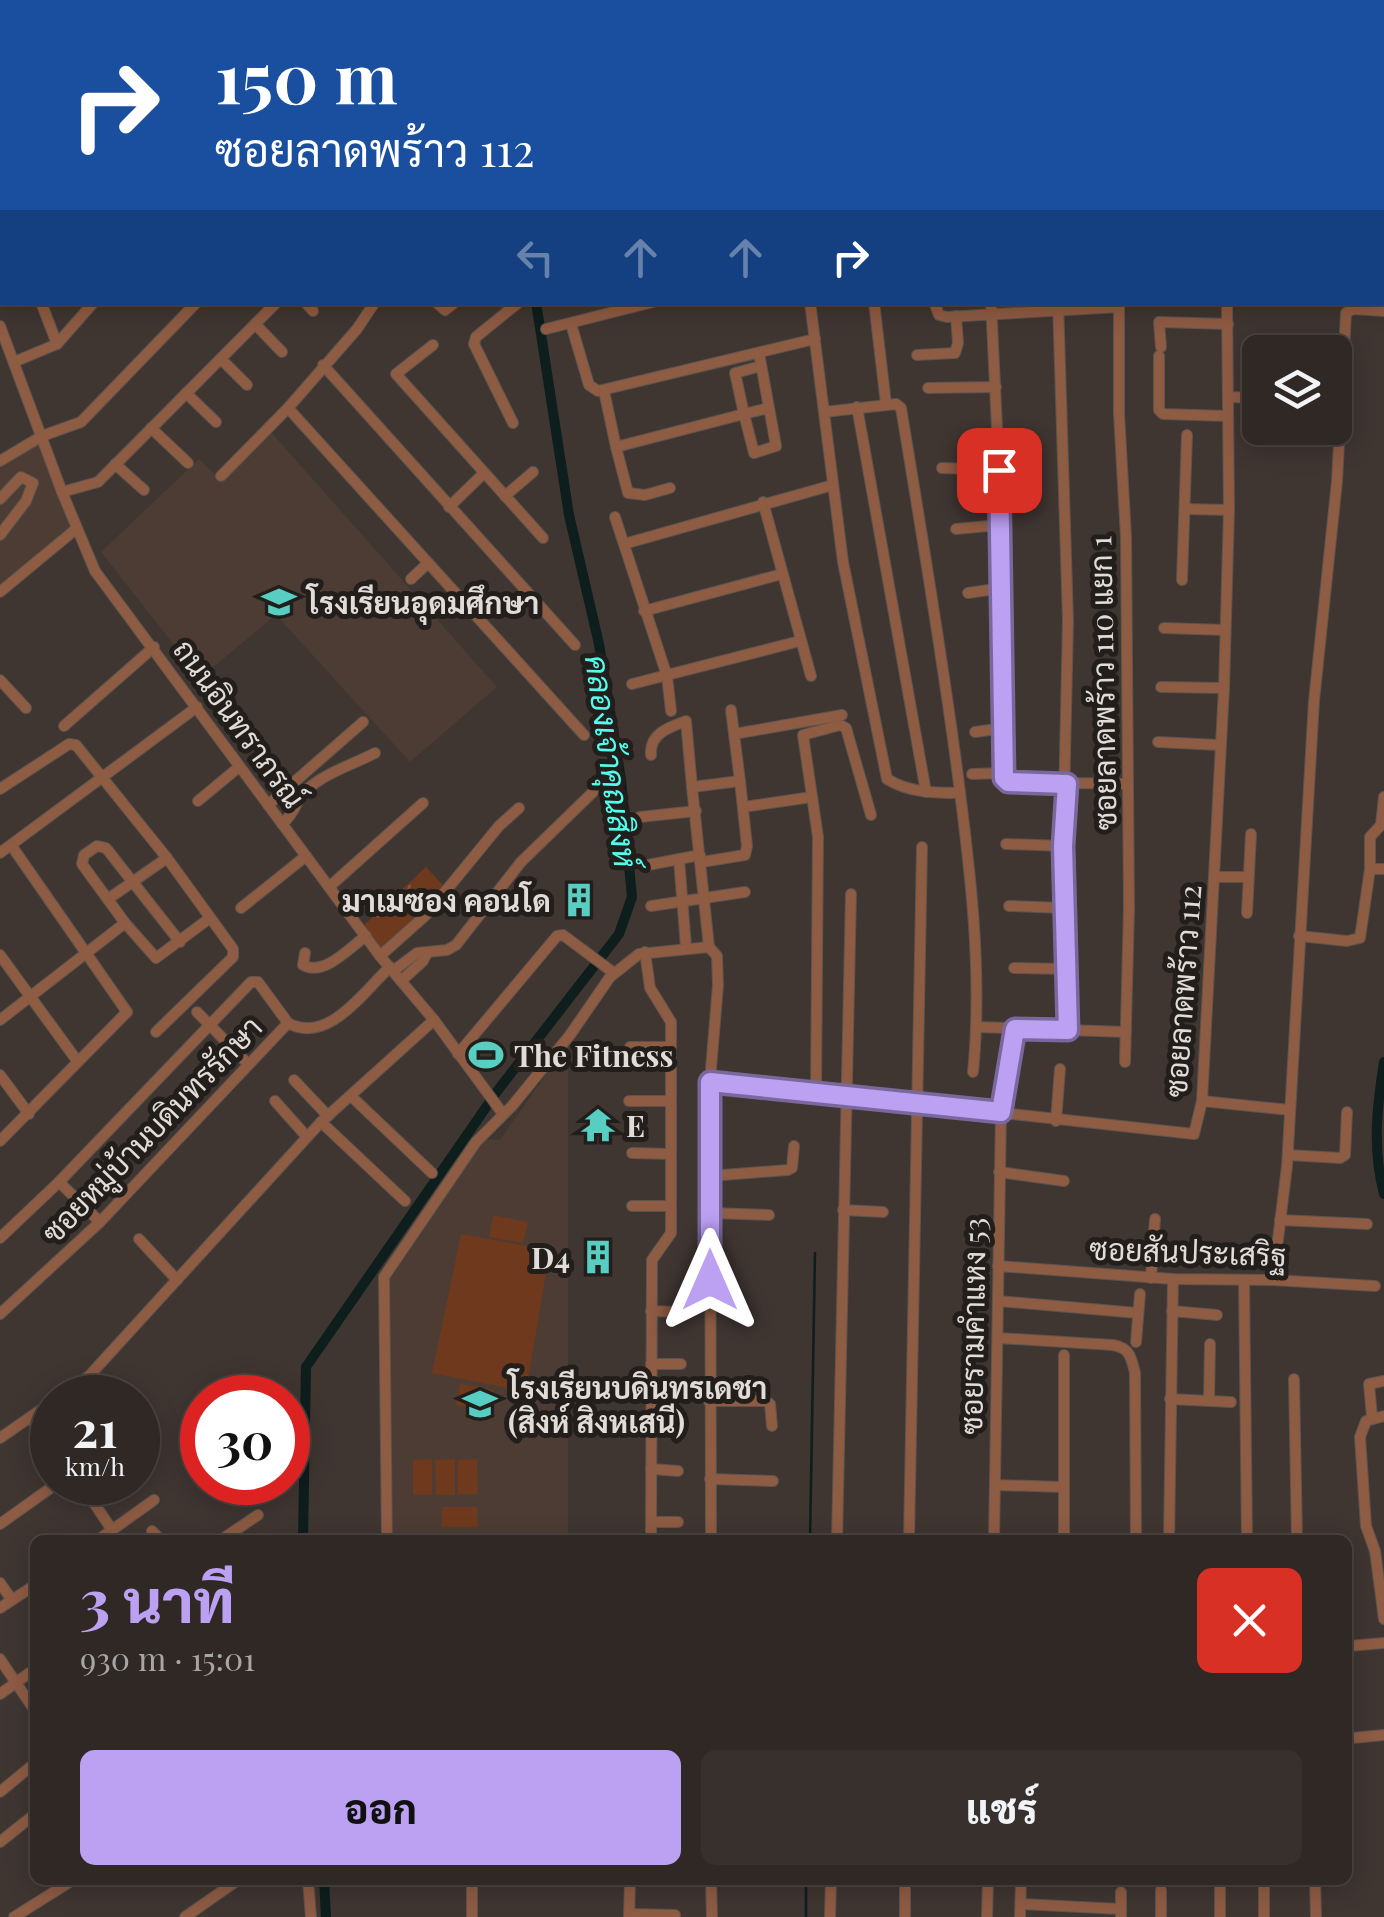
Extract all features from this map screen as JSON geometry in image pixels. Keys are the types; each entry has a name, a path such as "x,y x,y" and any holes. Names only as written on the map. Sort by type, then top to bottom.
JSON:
{"street":[{"path":"42,305 57,344"},
{"path":"14,362 57,344 91,305"},
{"path":"0,461 42,436 80,422 194,305"},
{"path":"62,492 98,482 274,305"},
{"path":"221,476 288,408 373,305"},
{"path":"513,423 474,344 476,337 514,305"},
{"path":"546,329 642,305"},
{"path":"810,305 853,616 887,778 904,788 960,793"},
{"path":"874,305 886,404"},
{"path":"935,305 939,315 956,316 992,307 1119,305"},
{"path":"1058,305 1068,620 1063,846 1068,1030"},
{"name":"ซอยลาดพร้าว 110 แยก 1","path":"1119,305 1128,784 1126,1062"},
{"name":"ซอยลาดพร้าว 112","path":"710,1082 1190,1136 1198,1128 1224,688 1229,510 1228,305"},
{"path":"1272,1280 1288,1154 1314,700 1337,480 1346,313 1371,306 1384,311"},
{"path":"992,307 1004,773 1008,782 1128,784"},
{"path":"917,355 954,353 958,342 956,316"},
{"path":"1228,324 1159,322 1159,410 1162,414 1228,416"},
{"path":"255,324 282,352"},
{"path":"571,324 589,385 594,390 814,339"},
{"name":"ถนนอินทราภรณ์","path":"2,334 76,529 96,570 498,1110"},
{"path":"433,344 396,374 543,538"},
{"path":"760,352 776,446 754,453 735,372 762,366"},
{"path":"222,360 247,385"},
{"path":"323,365 575,646"},
{"path":"928,388 996,387"},
{"path":"604,390 628,493 645,495 670,488"},
{"path":"186,393 216,422"},
{"path":"1228,397 1242,397"},
{"path":"824,412 886,404 901,408 960,793 974,943 977,1027 972,1072"},
{"path":"857,407 926,792"},
{"path":"288,408 584,735"},
{"path":"616,447 769,408"},
{"path":"151,428 188,463"},
{"path":"1182,580 1187,436"},
{"path":"115,464 144,490"},
{"path":"942,468 999,470"},
{"path":"505,496 534,472"},
{"path":"449,507 484,473"},
{"path":"0,499 22,477 33,483 26,501 0,535"},
{"path":"624,544 832,485"},
{"path":"763,502 811,676"},
{"path":"1185,509 1229,510"},
{"path":"615,517 667,676 671,711"},
{"path":"956,529 999,525"},
{"path":"0,592 76,529"},
{"path":"410,579 428,562"},
{"path":"644,611 782,574"},
{"path":"968,593 1002,588"},
{"path":"1164,628 1225,630"},
{"path":"632,684 800,641"},
{"path":"64,726 154,647"},
{"path":"0,680 26,708"},
{"path":"1161,686 1224,688"},
{"path":"0,853 197,706"},
{"path":"648,865 679,858 745,855 744,808 731,710"},
{"path":"734,734 842,715"},
{"path":"651,755 654,738 686,721 709,946 718,956 710,1082 711,1535"},
{"path":"268,805 363,722"},
{"path":"816,1091 818,836 803,735 840,725 846,728 871,815"},
{"path":"974,732 1004,728"},
{"path":"1158,742 1219,744"},
{"path":"0,788 73,744 167,858 232,949 233,957 156,1032"},
{"path":"282,824 294,814 300,795 323,777 335,768 375,753"},
{"path":"198,801 240,767"},
{"path":"972,774 1004,773"},
{"path":"692,787 740,781"},
{"name":"ซอยหมู่บ้านบดินทรรักษา","path":"0,1314 100,1222 288,1023 299,1029 332,1023 391,969 417,952 456,945 521,862 593,792"},
{"path":"1300,936 1360,938 1370,870 1370,837 1382,821 1384,797"},
{"path":"744,808 805,798"},
{"path":"329,887 423,803"},
{"path":"380,956 426,914 499,826 519,808"},
{"path":"640,818 696,811"},
{"path":"1247,913 1251,834"},
{"path":"1006,844 1063,846"},
{"path":"0,1140 127,1012 11,845"},
{"path":"180,942 106,848 97,846 84,855 82,864 153,958 158,958 180,942 210,918"},
{"path":"909,1535 922,847"},
{"path":"241,908 306,856"},
{"path":"108,900 167,858"},
{"path":"679,858 686,947"},
{"path":"1370,870 1384,869"},
{"path":"1215,876 1248,876"},
{"path":"650,906 745,892"},
{"path":"837,1535 851,894"},
{"path":"1010,906 1064,908"},
{"path":"0,1020 125,923"},
{"path":"458,1054 557,936 563,935 609,970"},
{"path":"305,953 303,965 312,970 321,968 366,936"},
{"path":"387,1535 384,1278 498,1110 570,1035 609,970 646,952 709,946"},
{"path":"646,952 650,988 671,1022 671,1233 652,1260 652,1535"},
{"path":"401,981 423,961 426,953"},
{"path":"0,955 78,1062"},
{"path":"1014,968 1066,968"},
{"path":"0,1238 60,1182 254,981 288,1023"},
{"path":"197,1012 248,1064"},
{"path":"90,1375 307,1137 434,1020"},
{"path":"977,1027 1126,1032"},
{"name":"ซอยรามคำแหง 53","path":"994,1535 1001,1112 1015,1029"},
{"path":"630,1047 671,1047"},
{"path":"1056,1121 1060,1069"},
{"path":"0,1076 29,1114"},
{"path":"294,1080 325,1119 406,1201"},
{"path":"352,1097 432,1172"},
{"path":"1202,1100 1290,1110"},
{"path":"629,1101 671,1101"},
{"path":"275,1102 307,1137"},
{"path":"1288,1154 1340,1158 1346,1155 1347,1112"},
{"path":"710,1176 788,1170 792,1168 794,1146"},
{"path":"632,1154 671,1154"},
{"path":"999,1172 1064,1181"},
{"path":"60,1182 100,1222"},
{"path":"632,1206 671,1206"},
{"path":"844,1210 882,1212"},
{"path":"710,1213 769,1215"},
{"path":"1151,1278 1156,1220"},
{"path":"1280,1220 1367,1224"},
{"path":"139,1238 177,1280"},
{"name":"ซอยสันประเสริฐ","path":"998,1266 1151,1278 1375,1286"},
{"path":"1170,1535 1173,1279"},
{"path":"1244,1280 1247,1535"},
{"path":"1136,1342 1140,1294"},
{"path":"998,1301 1138,1312"},
{"path":"652,1312 678,1312"},
{"path":"1172,1312 1217,1315"},
{"path":"998,1338 1113,1345 1130,1354 1135,1374 1136,1535"},
{"path":"1209,1401 1210,1344"},
{"path":"1064,1355 1064,1535"},
{"path":"652,1364 680,1364"},
{"path":"1294,1379 1298,1535"},
{"path":"1384,1381 1369,1384 1378,1416 1362,1427 1361,1454 1366,1526 1375,1551 1384,1619"},
{"path":"1170,1399 1231,1402"},
{"path":"709,1401 766,1401 770,1404 772,1426"},
{"path":"0,1438 30,1418"},
{"path":"652,1418 679,1418"},
{"path":"652,1469 678,1471"},
{"path":"710,1479 773,1482"},
{"path":"996,1485 1063,1487"},
{"path":"0,1524 30,1502"},
{"path":"95,1505 112,1530"},
{"path":"105,1535 147,1505"},
{"path":"229,1535 258,1516"},
{"path":"652,1522 678,1522"},
{"path":"152,1530 156,1535"},
{"path":"0,1583 12,1600"},
{"path":"0,1608 30,1588"},
{"path":"1352,1646 1384,1643"},
{"path":"0,1659 30,1703"},
{"path":"0,1694 30,1672"},
{"path":"1352,1738 1384,1736"},
{"path":"0,1792 30,1767"},
{"path":"0,1842 30,1818"},
{"path":"14,1917 65,1885"},
{"path":"184,1917 231,1885"},
{"path":"308,1885 311,1917"},
{"path":"472,1885 472,1917"},
{"path":"630,1885 629,1915 675,1915"},
{"path":"711,1885 712,1917"},
{"path":"830,1917 831,1885"},
{"path":"905,1885 905,1917"},
{"path":"987,1917 988,1885"},
{"path":"1020,1917 1021,1885"},
{"path":"1220,1885 1220,1917"},
{"path":"1264,1885 1264,1917"},
{"path":"1315,1885 1316,1917"},
{"path":"1161,1890 1161,1917"},
{"path":"1020,1904 1121,1913 1121,1892"}],"shaded area":[{"name":"โรงเรียนอุดมศึกษา","path":"271,432 497,687 410,762 276,615 200,678 101,552 199,459 221,480"},
{"path":"42,435 74,524 0,590 0,456"},
{"name":"โรงเรียนบดินทรเดชา (สิงห์ สิงหเสนี)","path":"568,1043 568,1535 393,1535 389,1281 484,1139 500,1140"}],"green space":[{"path":"426,867 449,892 380,955 361,928"},
{"path":"493,1215 528,1222 523,1243 489,1237"},
{"path":"461,1234 550,1250 523,1391 432,1373"},
{"path":"460,1384 494,1390 491,1411 456,1405"},
{"path":"432,1459 432,1495 413,1495 413,1460"},
{"path":"455,1459 455,1495 436,1495 435,1460"},
{"path":"477,1459 478,1494 458,1494 458,1460"},
{"path":"442,1507 477,1507 478,1527 442,1527"}],"waterway":[{"name":"คลองเจ้าคุณสิงห์","path":"303,1535 306,1367 498,1090 619,934 632,897 621,780 599,644 569,515 536,305"},
{"path":"1384,1062 1377,1128 1384,1194"},
{"path":"810,1535 815,1253"},
{"name":"คลองเจ้าคุณสิงห์","path":"324,1885 326,1917"},
{"path":"806,1885 806,1917"}],"place":[{"name":"โรงเรียนอุดมศึกษา","path":"279,602"},
{"name":"มาเมซอง คอนโด","path":"579,900"},
{"name":"The Fitness","path":"486,1055"},
{"name":"E","path":"598,1125"},
{"name":"D4","path":"598,1257"},
{"name":"โรงเรียนบดินทรเดชา (สิงห์ สิงหเสนี)","path":"480,1404"}],"route":[{"path":"710,1280 710,1082 1001,1112 1015,1029 1068,1030 1063,846 1067,784 1008,782 1004,778 999,470"}]}
